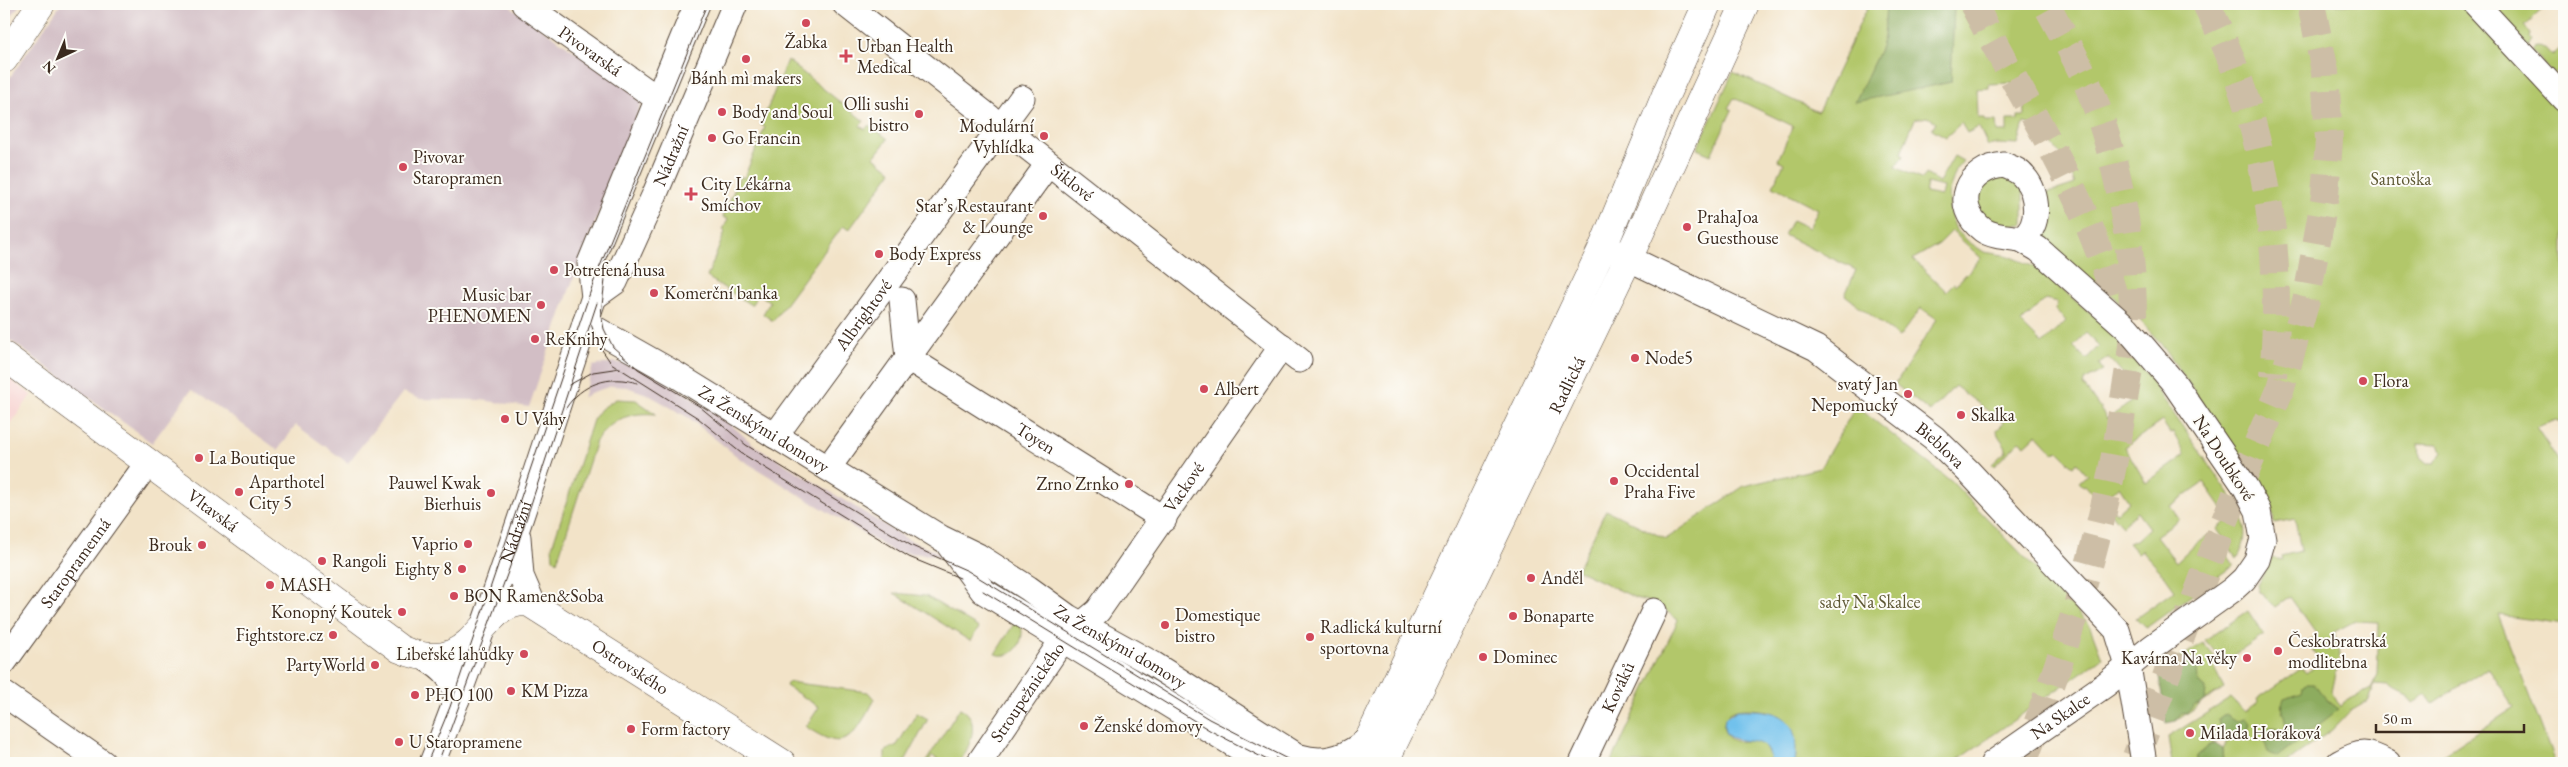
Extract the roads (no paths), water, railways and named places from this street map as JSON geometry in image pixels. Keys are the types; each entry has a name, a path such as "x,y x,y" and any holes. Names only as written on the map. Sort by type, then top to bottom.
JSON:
{"main road":[{"path":"4,59 41,4"},
{"name":"Radlická","path":"1381,754 1603,247 1644,145 1707,4"},
{"name":"Radlická","path":"1354,763 1381,754 1628,259 1745,4"},
{"name":"Vltavská","path":"4,356 392,645 427,659"},
{"path":"427,659 441,658 456,652 501,611 510,606 522,602 533,604"},
{"name":"Ostrovského","path":"533,604 782,763"}],"street":[{"name":"Pivovarská","path":"524,4 648,92 659,96"},
{"name":"Nádražní","path":"432,763 481,630 594,297 590,263 698,4"},
{"name":"Nádražní","path":"594,297 615,282 654,196 734,4"},
{"name":"Šiklové","path":"845,4 1290,353"},
{"path":"2476,4 2564,98"},
{"name":"Albrightové","path":"775,436 1022,98"},
{"path":"828,468 1048,164"},
{"name":"Na Doubkové","path":"2030,239 2127,328 2174,383 2246,488 2258,511 2263,539 2257,560 2244,579 2128,666"},
{"name":"Bieblova","path":"1603,247 1816,348 1934,438 1969,472 2117,630 2128,666 2144,763"},
{"path":"902,300 908,358"},
{"name":"Za Ženskými domovy","path":"585,323 828,468 941,538 984,560 1082,625 1153,664 1304,760"},
{"name":"Vackové","path":"1082,625 1098,611 1164,519 1290,353"},
{"name":"Toyen","path":"908,358 1164,519"},
{"name":"Staropramenná","path":"4,662 147,464"},
{"path":"517,526 521,576 533,604"},
{"name":"Za Ženskými domovy","path":"941,538 960,557 977,586 983,591 1264,763"},
{"name":"Kováků","path":"1582,763 1654,611"},
{"name":"Stroupežnického","path":"979,763 1064,641 1082,625"},
{"name":"Vltavská","path":"427,659 450,677 457,698"},
{"name":"Na Skalce","path":"1993,763 2105,685 2128,666"},
{"path":"4,694 103,763"},
{"path":"1304,760 1330,759 1350,752 1381,754"},
{"path":"2339,763 2360,753 2378,758"}],"water":[{"path":"1737,710 1765,711 1784,718 1794,734 1796,747 1795,763 1771,763 1769,751 1763,745 1728,736 1724,730 1725,718"}],"tunnel":[{"path":"1973,4 2078,201 2110,284 2122,327"},
{"path":"2023,763 2054,676 2094,547 2114,458 2130,361 2133,330 2133,301 2128,242 2112,156 2089,87 2046,4"},
{"path":"2206,4 2226,47 2243,92 2256,138 2266,185 2275,281 2276,328 2273,376"},
{"path":"2136,757 2223,525 2281,388 2307,297 2325,195 2329,140 2325,71 2311,4"}],"tram line":[{"path":"427,763 450,707 594,281 707,4"},
{"path":"605,280 601,314 604,329 613,347 638,369 699,406 746,445 912,546 968,571 1209,719 1295,763"},
{"path":"438,763 516,550 597,303"},
{"path":"591,324 598,344 611,363 698,418 741,453 909,557 960,578"},
{"path":"569,385 593,372 620,368"},
{"path":"566,408 580,393 597,383 617,380 637,383"},
{"path":"983,591 1211,731 1273,763"}],"place":[{"name":"Žabka","path":"806,23"},
{"name":"Urban Health Medical","path":"846,56"},
{"name":"Bánh mì makers","path":"746,59"},
{"name":"Body and Soul","path":"722,112"},
{"name":"Olli sushi bistro","path":"919,114"},
{"name":"Modulární Vyhlídka","path":"1044,136"},
{"name":"Go Francin","path":"712,138"},
{"name":"Pivovar Staropramen","path":"403,167"},
{"name":"City Lékárna Smíchov","path":"691,194"},
{"name":"Star’s Restaurant & Lounge","path":"1043,216"},
{"name":"PrahaJoa Guesthouse","path":"1687,227"},
{"name":"Body Express","path":"879,254"},
{"name":"Potrefená husa","path":"554,270"},
{"name":"Komerční banka","path":"654,293"},
{"name":"Music bar PHENOMEN","path":"541,305"},
{"name":"ReKnihy","path":"535,339"},
{"name":"Node5","path":"1635,358"},
{"name":"Flora","path":"2363,381"},
{"name":"Albert","path":"1204,389"},
{"name":"svatý Jan Nepomucký","path":"1908,394"},
{"name":"Skalka","path":"1961,415"},
{"name":"U Váhy","path":"505,419"},
{"name":"La Boutique","path":"199,458"},
{"name":"Occidental Praha Five","path":"1614,481"},
{"name":"Zrno Zrnko","path":"1129,484"},
{"name":"Aparthotel City 5","path":"239,492"},
{"name":"Pauwel Kwak Bierhuis","path":"491,493"},
{"name":"Vaprio","path":"468,544"},
{"name":"Brouk","path":"202,545"},
{"name":"Rangoli","path":"322,561"},
{"name":"Eighty 8","path":"462,569"},
{"name":"Anděl","path":"1531,578"},
{"name":"MASH","path":"270,585"},
{"name":"BON Ramen&Soba","path":"454,596"},
{"name":"Konopný Koutek","path":"402,612"},
{"name":"Bonaparte","path":"1513,616"},
{"name":"Domestique bistro","path":"1165,625"},
{"name":"Fightstore.cz","path":"333,635"},
{"name":"Radlická kulturní sportovna","path":"1310,637"},
{"name":"Českobratrská modlitebna","path":"2278,651"},
{"name":"Libeřské lahůdky","path":"524,654"},
{"name":"Dominec","path":"1483,657"},
{"name":"Kavárna Na věky","path":"2247,658"},
{"name":"PartyWorld","path":"375,665"},
{"name":"KM Pizza","path":"511,691"},
{"name":"PHO 100","path":"415,695"},
{"name":"Ženské domovy","path":"1084,726"},
{"name":"Form factory","path":"631,729"},
{"name":"Milada Horáková","path":"2190,733"},
{"name":"U Staropramene","path":"399,742"}],"park label":[{"name":"Santoška","path":"2401,179"},
{"name":"sady Na Skalce","path":"1870,602"}]}
